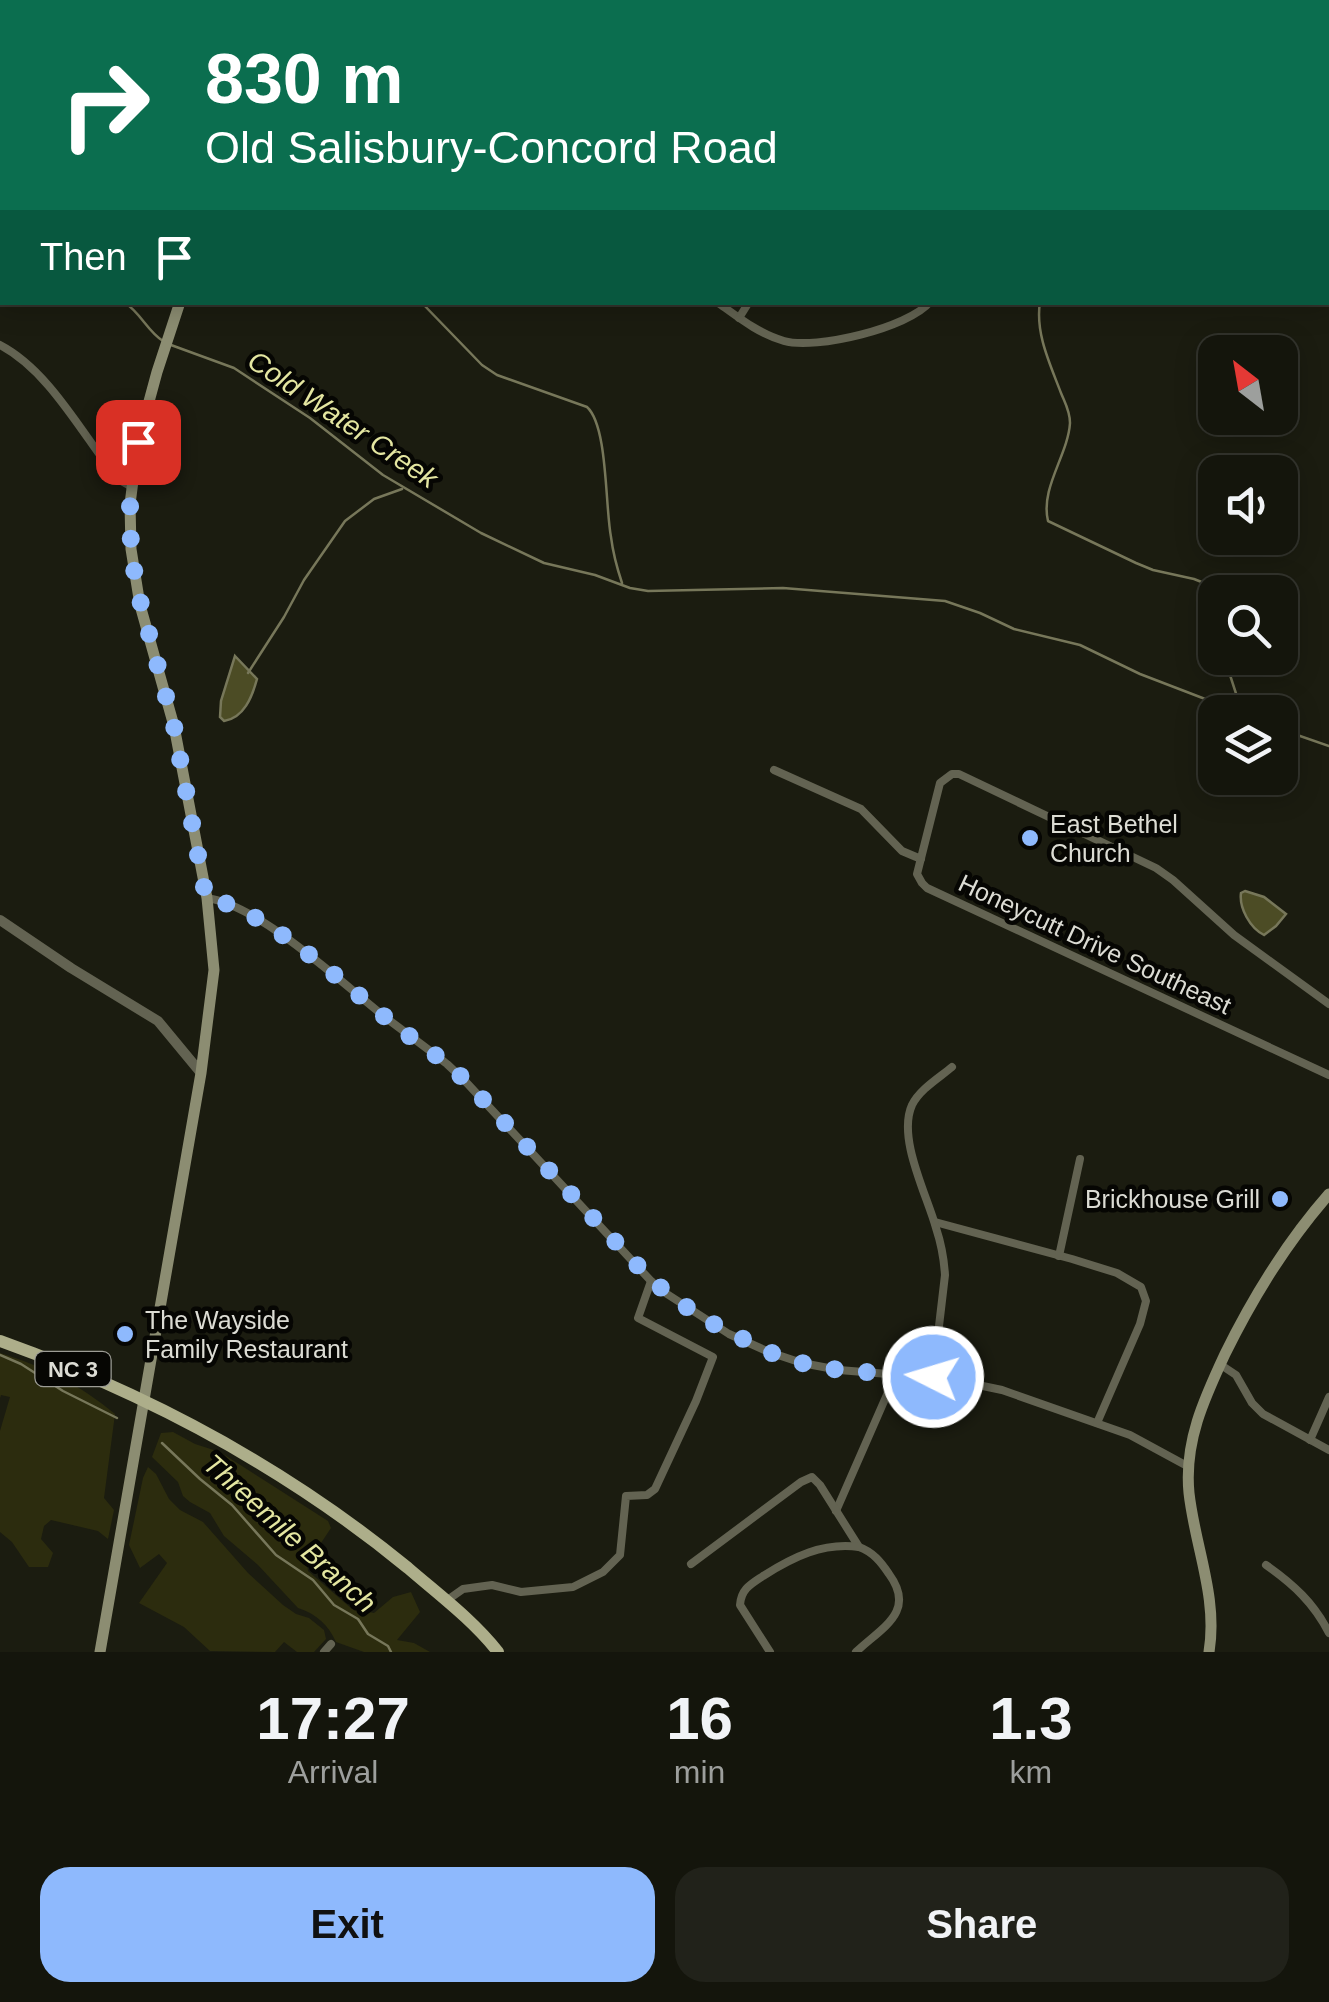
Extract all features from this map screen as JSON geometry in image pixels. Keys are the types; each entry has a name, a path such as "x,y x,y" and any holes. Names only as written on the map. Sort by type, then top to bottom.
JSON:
{"main road":[{"path":"100,1652 200,1073 214,970 206,898 174,726 137,589 130,526 138,443 179,305"},
{"path":"1210,1652 1212,1612 1191,1504 1188,1467 1194,1428 1220,1364 1264,1280 1290,1240 1329,1194"},
{"name":"NC 3","path":"0,1341 144,1400 302,1490 384,1549 498,1652"}],"street":[{"path":"721,305 780,340 810,344 890,326 927,305"},
{"path":"739,318 748,305"},
{"path":"0,345 32,370 118,479 132,487"},
{"path":"774,770 860,809 902,851 921,859 940,783 959,774 1156,868 1234,935 1329,1004"},
{"name":"Honeycutt Drive Southeast","path":"921,859 919,879 932,891 1329,1075"},
{"path":"206,898 224,900 288,940 447,1064 652,1281 700,1317 769,1352 802,1363 839,1370 933,1377 1002,1390 1130,1435 1188,1467"},
{"path":"0,920 158,1021 200,1073"},
{"path":"933,1377 945,1275 934,1222 913,1156 909,1117 918,1096 952,1067"},
{"path":"1060,1256 1080,1160"},
{"path":"934,1222 1060,1256 1141,1286 1146,1307 1097,1424"},
{"path":"446,1601 463,1589 492,1585 521,1592 572,1587 603,1572 620,1555 626,1496 647,1495 655,1489 713,1356 638,1318 652,1281"},
{"path":"1220,1364 1236,1376 1263,1414 1329,1450"},
{"path":"836,1511 896,1374"},
{"path":"1310,1440 1329,1396"},
{"path":"692,1564 812,1477 860,1547"},
{"path":"770,1652 740,1605 746,1588 794,1556 819,1549 860,1547 880,1560 900,1597 890,1622 856,1652"},
{"path":"1266,1565 1300,1592 1318,1612 1329,1633"}],"shaded area":[{"path":"235,656 257,679 242,711 224,721 220,717 221,701"},
{"path":"1241,893 1264,897 1286,914 1264,935 1254,928 1244,911"},
{"path":"0,1353 60,1378 115,1414 104,1498 114,1510 108,1539 98,1531 51,1520 44,1526 41,1539 53,1553 48,1567 29,1567 0,1532 0,1431 10,1397 0,1398"},
{"path":"173,1432 220,1452 328,1521 331,1528 307,1564 308,1571 352,1609 374,1613 393,1597 411,1592 420,1612 397,1640 430,1652 364,1652 336,1642 322,1621 298,1608 224,1536 210,1513 183,1496 178,1482 152,1457 161,1433"},
{"path":"148,1467 169,1499 203,1522 248,1573 283,1605 324,1630 326,1639 314,1652 297,1652 284,1642 275,1652 210,1651 184,1627 139,1603 167,1563 159,1554 140,1568 129,1545"}],"waterway":[{"name":"Cold Water Creek","path":"128,305 163,341"},
{"path":"424,305 482,365 497,375 587,407 599,431 612,543 622,583"},
{"path":"1040,305 1042,337 1070,423 1048,496 1048,521 1153,570 1198,581"},
{"name":"Cold Water Creek","path":"171,345 234,368 310,418 383,475 481,533 544,563 648,591 783,588 945,601 1014,629 1080,645 1198,696"},
{"path":"248,673 345,521 374,499 402,489"},
{"path":"1230,675 1236,695"},
{"name":"Cold Water Creek","path":"1298,735 1329,746"},
{"name":"Threemile Branch","path":"0,1355 117,1418"},
{"name":"Threemile Branch","path":"162,1443 232,1505 276,1555 313,1580 334,1605 358,1619 368,1634 391,1652"}],"place":[{"name":"East Bethel Church","path":"1030,838"},
{"name":"Brickhouse Grill","path":"1280,1199"},
{"name":"The Wayside Family Restaurant","path":"125,1334"}],"route":[{"path":"138,442 130,504 131,549 140,605 174,726 206,898 224,900 272,929 447,1064 652,1281 700,1317 729,1334 802,1363 839,1370 933,1377"}]}
